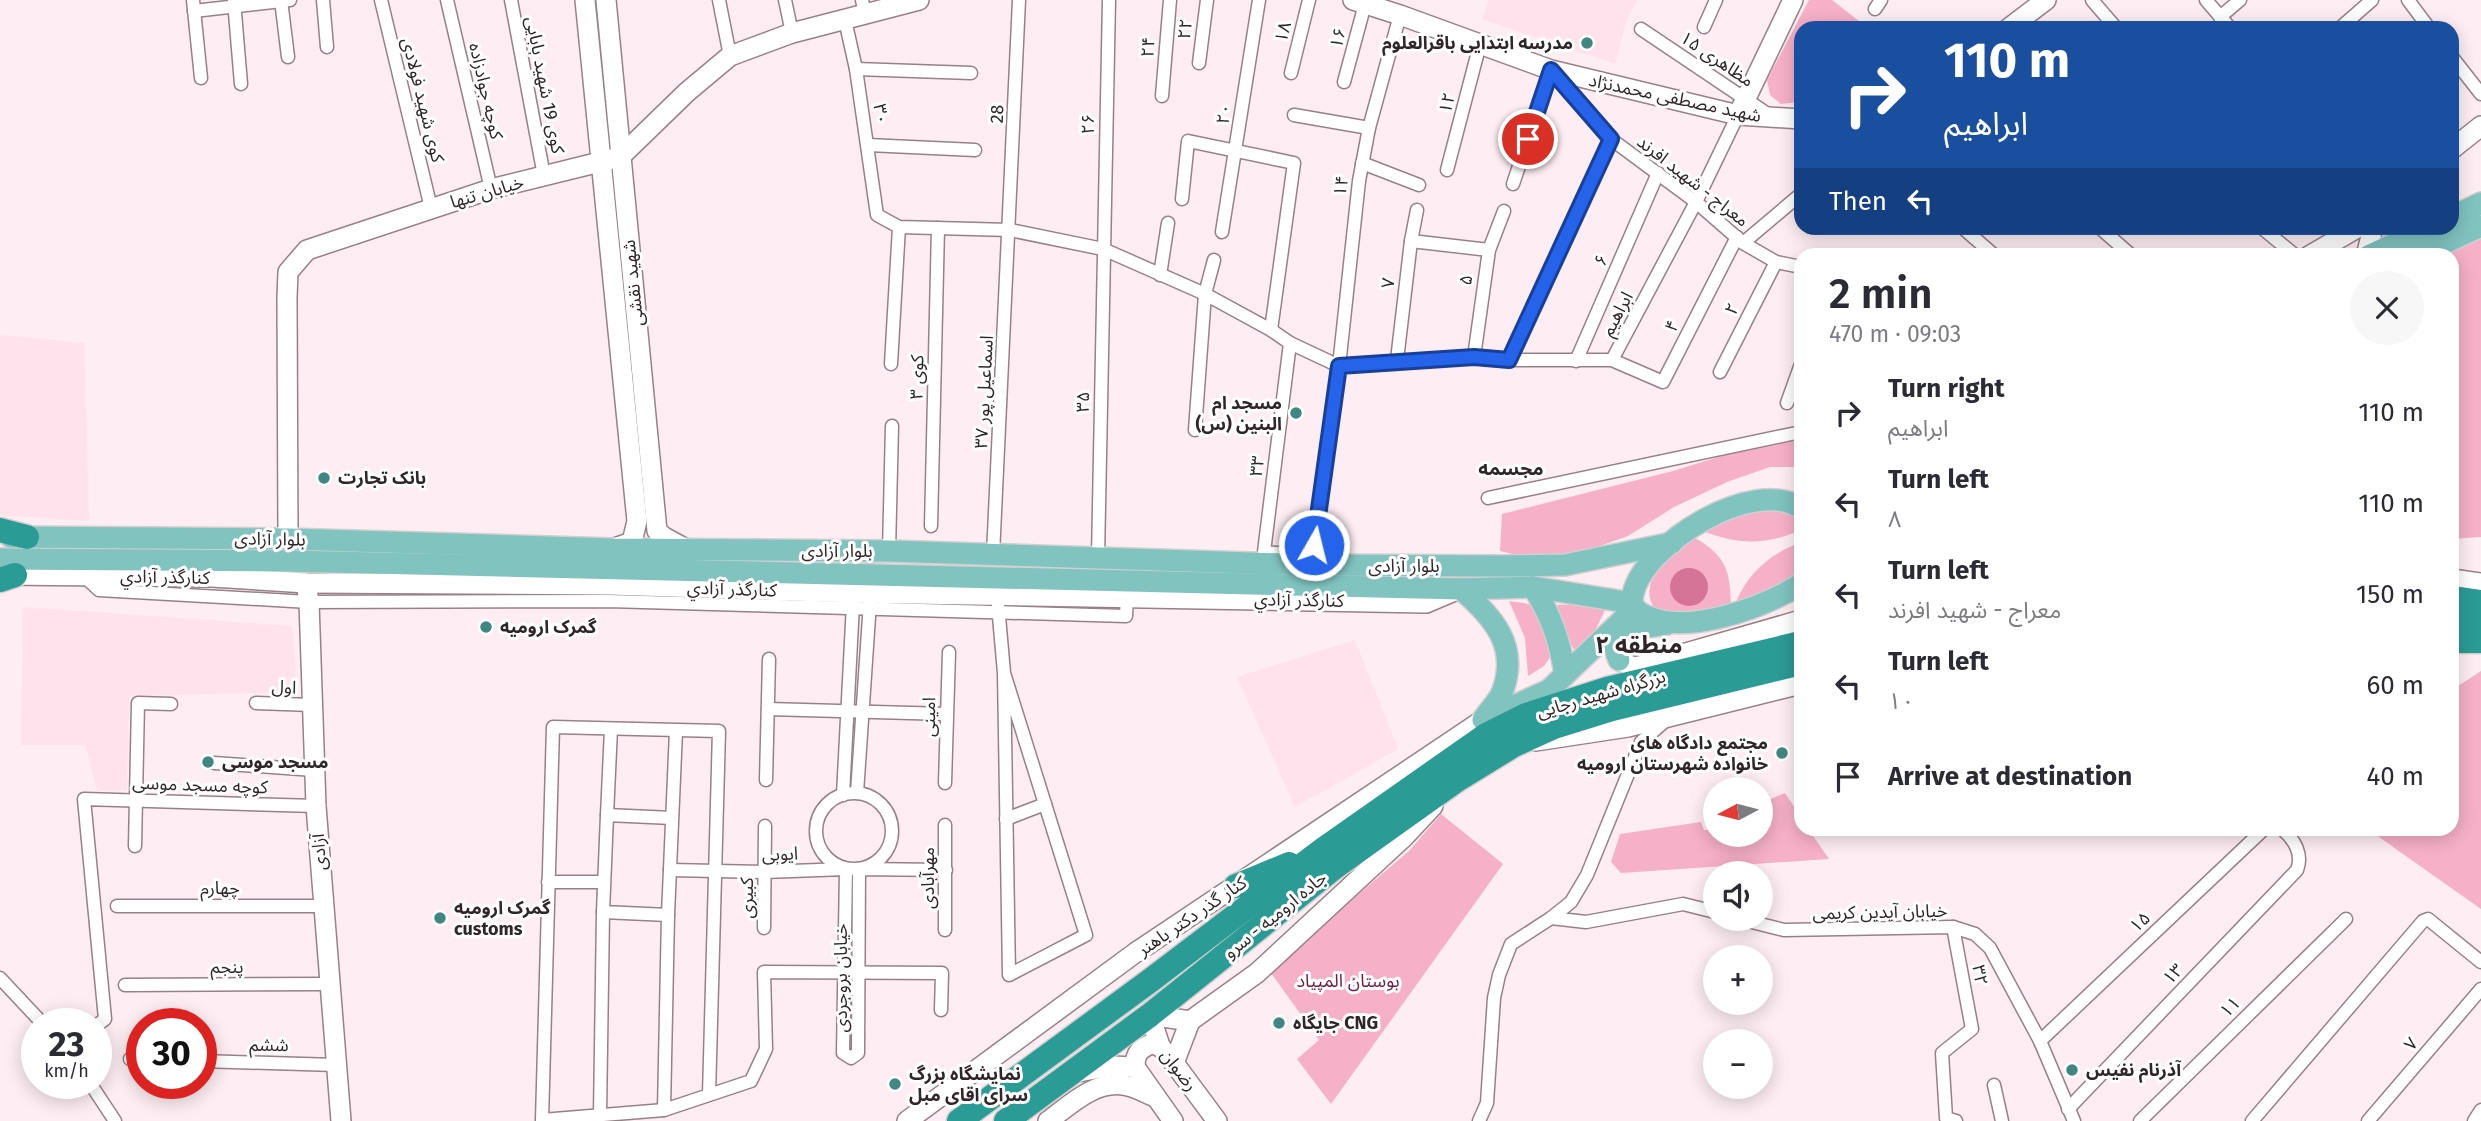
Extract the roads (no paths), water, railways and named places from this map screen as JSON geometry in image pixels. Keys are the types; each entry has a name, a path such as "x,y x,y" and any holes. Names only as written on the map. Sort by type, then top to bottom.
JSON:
{"highway":[{"path":"0,530 27,537"},
{"path":"2459,599 2481,603"},
{"path":"2459,622 2481,625"},
{"path":"2459,642 2481,640"},
{"name":"بزرگراه شهید رجایی","path":"1484,728 1607,689 1794,645"},
{"name":"بزرگراه شهید رجایی","path":"1554,727 1612,709 1794,665"},
{"name":"جاده ارومیه - سرو","path":"1006,1121 1150,1015 1335,867 1457,780 1514,745 1554,727"},
{"name":"جاده ارومیه - سرو","path":"959,1121 1151,980 1484,728"},
{"path":"1236,886 1322,850"}],"main road":[{"name":"شهید نقشی","path":"585,0 611,160 657,531"},
{"name":"شهید نقشی","path":"606,0 611,160 636,530"},
{"path":"611,160 730,56 792,33 845,20 864,7 919,0"},
{"path":"1742,107 1793,0"},
{"path":"2018,21 2046,0"},
{"name":"شهید مصطفی محمدنژاد","path":"1359,2 1551,70 1742,107 1775,119 1794,119"},
{"path":"2459,143 2481,126"},
{"name":"خیابان تنها","path":"288,539 288,272 307,250 491,190 611,160"},
{"path":"2459,214 2481,203"},
{"path":"2434,248 2481,226"},
{"path":"2323,248 2345,235"},
{"path":"2384,248 2413,235"},
{"path":"1484,728 1549,690 1565,675 1633,606 1633,594 1639,579 1690,527 1716,513 1749,502 1794,493"},
{"path":"1772,499 1794,504"},
{"path":"612,549 632,542 636,530 651,537 657,531 687,550"},
{"name":"بلوار آزادی","path":"0,537 288,539 612,549 889,551 1564,565 1672,543"},
{"name":"بلوار آزادی","path":"4,572 302,562 862,592 1534,587 1633,606 1651,619 1679,622"},
{"name":"کنارگذر آزادي","path":"4,572 83,575 212,587 307,592 453,594 611,585 862,592 999,603 1128,596 1426,603 1461,589"},
{"path":"2459,580 2481,583"},
{"path":"1534,587 1554,624 1561,646 1565,675"},
{"path":"1794,588 1771,602 1753,608 1698,621 1625,632 1619,637 1616,653 1619,660 1633,667 1794,622"},
{"path":"1461,589 1489,613 1506,649 1507,669 1503,692 1484,728"},
{"name":"آزادی","path":"307,592 316,807 341,1121"},
{"path":"2459,643 2481,647"},
{"path":"1514,745 1635,734 1670,717 1794,686"},
{"name":"کنار گذر دکتر باهنر","path":"907,1121 1135,953 1484,728"},
{"path":"1174,1063 1189,1021 1256,973 1404,837 1457,780"},
{"path":"1150,1015 1189,1021"},
{"name":"رضوان","path":"1150,1015 1160,1046 1217,1121"},
{"path":"1135,1067 1135,1056 1141,1048 1151,1044 1160,1046"},
{"name":"رضوان","path":"1072,1073 1112,1066 1135,1067 1173,1121"},
{"path":"1048,1121 1086,1093 1110,1085 1125,1085 1155,1097"}],"street":[{"path":"201,78 194,5 284,0 288,57"},
{"path":"323,0 327,47"},
{"name":"کوی شهید فولادی","path":"381,0 431,208"},
{"name":"کوچه جوادزاده","path":"447,0 491,190"},
{"name":"کوی 19 شهید بابایی","path":"510,0 544,176"},
{"path":"719,0 730,56"},
{"path":"785,0 792,33"},
{"name":"28","path":"1010,230 1019,0"},
{"name":"۲۶","path":"1103,249 1109,0"},
{"name":"۲۴","path":"1162,96 1170,0"},
{"name":"۲۲","path":"1199,63 1207,0"},
{"name":"۲۰","path":"1222,232 1259,0"},
{"name":"۱۸","path":"1291,72 1309,0"},
{"path":"1704,27 1716,0"},
{"path":"2092,0 2110,21"},
{"path":"2206,0 2224,21"},
{"path":"2220,17 2240,0"},
{"path":"2348,21 2372,0"},
{"path":"2408,0 2424,21"},
{"name":"۱۶","path":"1345,82 1359,2"},
{"path":"234,4 241,84"},
{"name":"۱۴","path":"1313,560 1362,163 1400,15"},
{"name":"۳۰","path":"845,20 856,69 877,215 899,227"},
{"name":"۱۵ مظاهری","path":"1641,29 1742,107"},
{"name":"۱۲","path":"1447,170 1480,44"},
{"path":"2459,66 2481,94"},
{"path":"856,69 971,73"},
{"path":"1513,184 1551,70"},
{"name":"معراج - شهید افرند","path":"1551,70 1611,139 1696,202 1740,240 1776,262 1794,266"},
{"name":"ابراهیم","path":"1339,366 1397,360 1474,357 1509,360 1612,360 1696,202 1742,107"},
{"path":"1294,115 1369,128"},
{"path":"1509,360 1611,139"},
{"path":"1182,200 1188,141 1294,163 1271,330"},
{"path":"868,145 975,150"},
{"path":"1362,163 1419,185"},
{"name":"۶","path":"1576,360 1658,173"},
{"path":"1740,240 1794,199"},
{"name":"۷","path":"1397,360 1417,210"},
{"name":"۵","path":"1474,357 1489,250 1504,211"},
{"path":"1160,275 1168,223"},
{"path":"891,364 899,227 1010,230 1103,249 1205,294 1290,343 1339,366"},
{"name":"کوی ۳","path":"931,526 938,228"},
{"name":"اسماعیل پور ۳۷","path":"993,555 1010,230"},
{"path":"1971,235 1986,248"},
{"path":"2108,235 2123,248"},
{"path":"2270,235 2286,248"},
{"name":"۴","path":"1612,360 1663,382 1740,240"},
{"path":"1411,241 1489,250"},
{"name":"۳۵","path":"1098,557 1103,249"},
{"path":"1195,430 1205,294 1214,260"},
{"name":"۲","path":"1720,372 1776,262"},
{"name":"۳۳","path":"1290,343 1264,552 1313,560"},
{"path":"1787,402 1794,383"},
{"path":"889,551 892,426"},
{"path":"1488,498 1794,433"},
{"path":"843,795 854,711 862,592"},
{"path":"1004,673 1086,935 1009,975 1004,673 999,603 1126,617 1128,596"},
{"name":"امینی","path":"946,783 949,652"},
{"path":"766,780 769,659"},
{"path":"135,846 138,703 171,704"},
{"name":"اول","path":"256,703 312,705"},
{"path":"768,709 946,714"},
{"path":"854,711 856,793"},
{"path":"709,1095 719,731 553,727 542,1120 664,1110 709,1095 751,1081 766,1049 764,972 942,973 941,1010"},
{"path":"600,1115 603,882 611,729"},
{"path":"664,1110 668,915 676,731"},
{"path":"1479,1121 1487,1104 1494,999 1499,975 1511,944 1551,919 1571,902 1587,874 1635,734"},
{"path":"214,763 314,770"},
{"path":"859,869 881,858 888,848 891,824 887,812 879,803 856,793 831,800 817,820 818,845 824,856 846,869 946,870"},
{"name":"کوچه مسجد موسی","path":"104,1008 84,799 316,807"},
{"path":"1006,819 1045,804"},
{"path":"607,815 672,818"},
{"name":"مهرآبادی","path":"945,825 945,930"},
{"name":"کبیری","path":"764,928 765,826"},
{"name":"۱۵","path":"2040,1041 2257,836"},
{"name":"۱۳","path":"2071,1115 2297,870 2301,861 2290,836"},
{"name":"ایوبی","path":"670,870 764,872 846,869"},
{"name":"خیابان بروجردی","path":"846,869 843,1053 851,1058 859,1053 859,869"},
{"path":"548,882 603,882"},
{"path":"1551,919 1586,922 1683,904 1703,909"},
{"name":"چهارم","path":"117,906 323,906"},
{"path":"603,912 668,915"},
{"name":"۱۱","path":"2140,1121 2346,919"},
{"path":"2252,1121 2423,921 2428,919 2481,962"},
{"name":"خیابان آیدین کریمی","path":"1773,927 1784,930 1953,927 1975,934 1990,948 2040,1041 2071,1115"},
{"name":"۳۲","path":"1953,927 1972,1029 1942,1053 1945,1118 1956,1121"},
{"path":"0,978 28,1008"},
{"name":"پنجم","path":"125,985 330,984"},
{"name":"۷","path":"2368,1121 2481,989"},
{"name":"ششم","path":"217,1061 336,1065"},
{"path":"1994,1085 2002,1121"},
{"path":"101,1099 115,1121"},
{"path":"2474,1121 2481,1110"}],"place":[{"name":"مدرسه ابتدایی باقرالعلوم","path":"1587,43"},
{"name":"مسجد ام البنین (س)","path":"1296,413"},
{"name":"بانک تجارت","path":"324,478"},
{"name":"گمرک ارومیه","path":"486,627"},
{"name":"مجتمع دادگاه های خانواده شهرستان ارومیه","path":"1782,753"},
{"name":"مسجد موسی","path":"208,762"},
{"name":"گمرک ارومیه customs","path":"440,918"},
{"name":"جایگاه CNG","path":"1279,1023"},
{"name":"آذرنام نفیس","path":"2072,1070"},
{"name":"نمایشگاه بزرگ سرای اقای مبل","path":"895,1084"}],"district":[{"name":"مجسمه","path":"1511,468"},
{"name":"منطقه ۲","path":"1639,645"}],"park label":[{"name":"بوستان المپیاد","path":"1348,981"}]}
